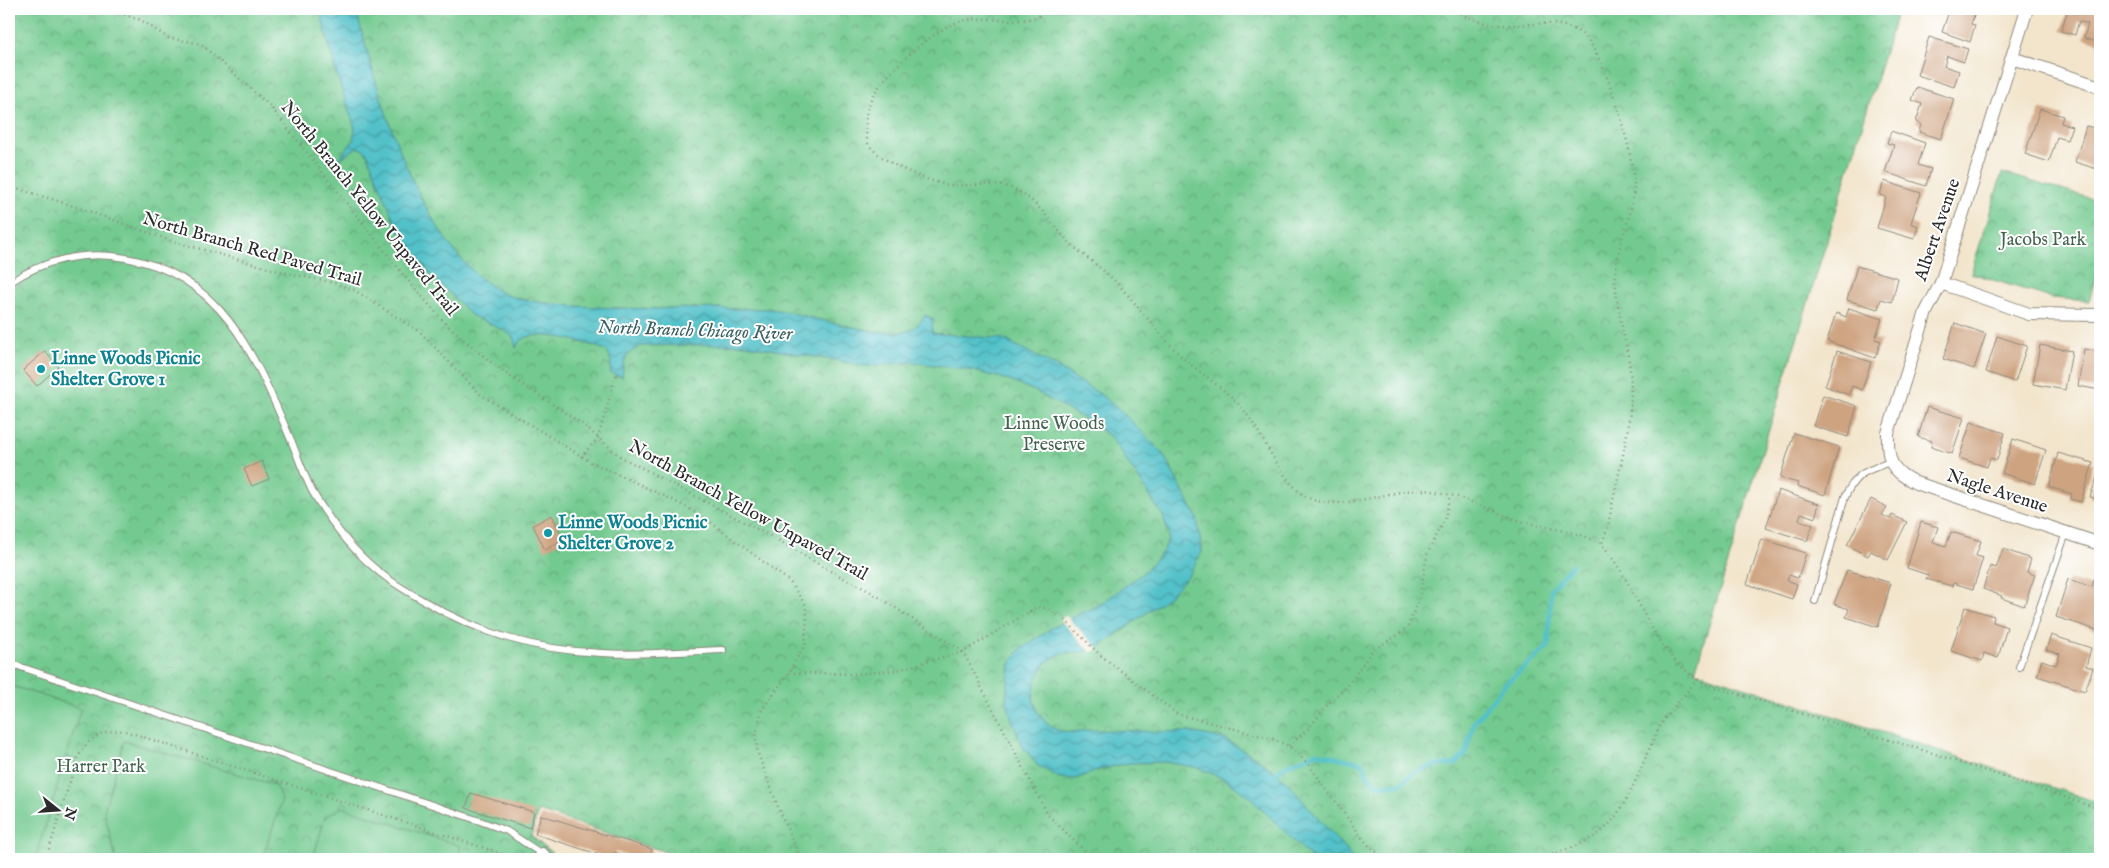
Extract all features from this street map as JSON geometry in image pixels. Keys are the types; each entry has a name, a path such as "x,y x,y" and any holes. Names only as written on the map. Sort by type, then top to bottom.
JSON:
{"street":[{"name":"Albert Avenue","path":"1890,462 1887,448 1888,433 1926,312 1941,283 2027,9"},
{"path":"2012,58 2100,87"},
{"path":"1941,283 2029,314 2100,315"},
{"name":"Nagle Avenue","path":"1890,462 1901,476 1916,483 2100,544"}],"lane":[{"path":"9,283 37,267 53,262 79,256 106,255 154,264 198,289 222,312 257,362 312,490 348,541 372,566 393,583 453,618 473,628 519,643 575,652 638,653 724,650"},
{"path":"1814,601 1844,497 1852,482 1862,472 1890,462"},
{"path":"2019,666 2066,533"},
{"path":"9,663 480,821 507,831 544,857"}],"path":[{"name":"North Branch Yellow Unpaved Trail","path":"105,9 141,20 168,38 201,44 270,106 406,278 445,323 508,376 581,423 621,457 871,592 964,652 1048,815 1093,859"},
{"path":"1053,9 1034,18 1017,22 974,19 944,28 917,48 885,79 874,94 867,110 866,129 869,145 881,156 911,172 941,184 964,186 999,185 1021,192 1084,256 1101,267 1120,286 1177,353 1226,391 1242,408 1288,479 1304,495 1320,502 1343,502 1418,490 1450,495 1529,523 1561,529 1602,543 1630,584 1666,650 1697,680 1721,691 1929,752 2100,810"},
{"path":"1452,9 1491,24 1558,24 1572,28 1584,35 1593,47 1609,84 1627,139 1633,164 1634,189 1630,214 1616,270 1631,388 1630,422 1608,527 1602,543"},
{"name":"North Branch Red Paved Trail","path":"9,186 74,206 172,241 286,273 335,283 354,290 420,332 480,394 581,457 673,500 705,518 789,581 804,604 807,616 805,644 789,673 761,711 756,736 761,762 801,859"},
{"path":"581,457 598,438 616,375"},
{"path":"1289,746 1309,728 1328,704 1348,684 1372,651 1398,636 1408,626 1420,596 1427,555 1445,519 1450,495"},
{"path":"789,673 857,674 898,670 964,652 1037,607 1045,608 1062,617 1099,654 1177,714 1273,739 1289,746 1308,764 1366,844 1380,855 1392,859"},
{"path":"1538,859 1599,834 1610,823 1629,792 1662,723 1697,680"},
{"path":"46,859 77,759 83,746 92,737 112,730 125,732 518,859"}],"green space":[{"name":"Linne Woods Preserve","path":"9,9 1898,9 1695,671 2100,803 2100,859 673,859 666,852 538,811 531,836 560,859 9,859"},
{"name":"Jacobs Park","path":"2002,173 2100,201 2100,262 2089,301 2051,298 1971,273"},
{"path":"9,685 81,708 35,859 9,859"},
{"path":"124,741 275,785 282,800 262,859 116,859 104,811"},
{"path":"342,807 461,846 457,859 313,859 325,817"}],"water":[{"name":"North Branch Chicago River","path":"320,9 356,9 376,83 390,124 406,165 425,204 446,240 471,270 500,292 539,302 591,307 632,309 772,309 847,326 887,332 902,332 912,329 925,315 933,319 932,333 1004,339 1055,366 1100,394 1125,415 1162,452 1197,518 1202,552 1188,576 1167,598 1101,646 1084,652 1062,653 1046,662 1035,681 1033,699 1038,713 1048,725 1057,730 1068,732 1091,730 1190,732 1225,739 1258,759 1285,780 1354,859 1312,859 1251,798 1226,780 1199,768 1165,762 1130,763 1102,769 1075,779 1060,778 1038,766 1023,747 1006,699 1010,664 1020,650 1053,627 1099,605 1143,573 1164,550 1169,536 1163,516 1111,437 1086,420 1035,391 999,377 964,369 911,362 867,366 741,344 641,346 631,352 626,358 622,377 610,373 611,361 607,351 589,344 553,336 531,336 522,340 516,348 513,337 505,331 471,315 429,273 397,228 366,151 357,147 337,161 353,141 355,128 336,73"}],"pier":[{"path":"1066,616 1099,649 1091,652 1060,620"}],"building":[{"path":"1935,9 1976,9 1971,24 1975,25 1970,42 1942,32 1948,14"},
{"path":"2068,9 2100,9 2100,43 2084,38 2088,24 2079,21 2075,35 2061,31"},
{"path":"1929,37 1968,49 1964,62 1947,56 1944,66 1959,71 1954,87 1917,75"},
{"path":"1917,87 1954,99 1941,139 1919,132 1921,124 1916,122 1922,104 1912,100"},
{"path":"2040,109 2063,116 2061,123 2072,126 2067,140 2057,137 2049,162 2025,154"},
{"path":"2086,126 2099,129 2095,144 2100,146 2100,170 2075,162"},
{"path":"1891,131 1925,143 1918,165 1931,169 1926,186 1885,172 1894,145 1887,143"},
{"path":"1884,181 1921,193 1911,223 1918,226 1914,239 1877,228 1886,197 1880,195"},
{"path":"1857,266 1898,278 1892,302 1881,299 1878,309 1847,300"},
{"path":"1849,308 1882,319 1875,339 1881,341 1875,358 1827,341 1836,313 1846,317"},
{"path":"1955,323 1986,334 1974,369 1943,359"},
{"path":"1997,336 2027,346 2015,382 1986,372"},
{"path":"2040,345 2072,351 2065,390 2033,384"},
{"path":"2084,349 2100,352 2100,390 2078,386"},
{"name":"Linne Woods Picnic Shelter Grove 1","path":"45,351 58,367 37,386 23,370"},
{"path":"1837,351 1871,362 1862,390 1852,386 1849,395 1825,386"},
{"path":"1823,395 1857,406 1848,437 1813,426"},
{"path":"1927,407 1964,418 1952,454 1931,447 1932,441 1918,437"},
{"path":"1971,422 2005,433 1997,460 1990,458 1987,467 1959,458"},
{"path":"1794,433 1839,447 1825,495 1797,486 1798,483 1780,478"},
{"path":"2013,439 2046,450 2035,484 2002,473"},
{"path":"2058,453 2093,463 2081,502 2070,499 2072,494 2049,487"},
{"path":"262,461 269,479 252,486 244,469"},
{"path":"2100,468 2100,500 2090,497"},
{"path":"1778,490 1819,504 1815,518 1801,513 1799,520 1813,525 1807,541 1766,528"},
{"path":"1871,499 1887,507 1882,515 1890,519 1892,515 1907,522 1888,560 1871,551 1868,556 1847,545"},
{"name":"Linne Woods Picnic Shelter Grove 2","path":"552,515 564,540 545,550 533,525"},
{"path":"1921,522 1938,527 1933,542 1946,546 1951,532 1981,541 1976,556 1983,558 1973,589 1953,583 1952,586 1926,579 1928,575 1907,568"},
{"path":"1762,539 1806,553 1798,578 1789,575 1787,580 1797,584 1792,599 1747,584"},
{"path":"2003,549 2031,559 2027,572 2035,575 2024,606 1983,589 1990,566 1996,568"},
{"path":"1847,570 1891,583 1878,627 1846,617 1849,609 1834,604"},
{"path":"2068,579 2092,587 2094,579 2100,580 2100,631 2056,617"},
{"path":"1965,607 1994,616 1993,622 2007,627 1998,658 1984,653 1982,661 1951,651"},
{"path":"2051,635 2091,648 2086,666 2093,668 2085,691 2037,676 2042,660 2056,665 2060,654 2046,650"},
{"path":"471,793 534,812 530,828 466,808"},
{"path":"541,815 652,849 649,859 639,859 615,852 613,859 535,834"}],"waterway":[{"path":"1273,776 1283,767 1316,753 1363,763 1367,775 1377,785 1400,784 1414,773 1436,765 1455,764 1465,755 1474,723 1503,686 1548,647 1551,589 1572,565"}],"place":[{"name":"Linne Woods Picnic Shelter Grove 1","path":"41,369"},
{"name":"Linne Woods Picnic Shelter Grove 2","path":"548,533"}],"park label":[{"name":"Harrer Park","path":"101,767"}]}
